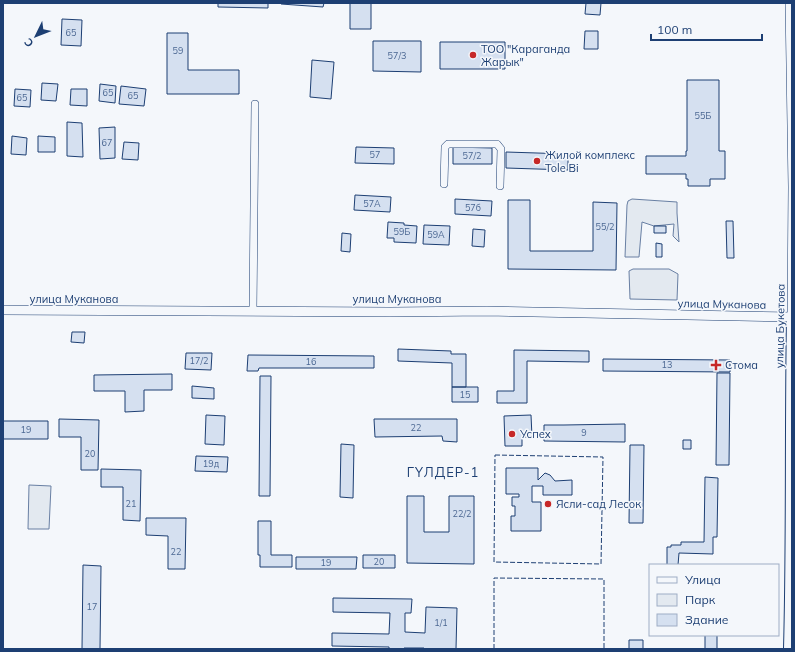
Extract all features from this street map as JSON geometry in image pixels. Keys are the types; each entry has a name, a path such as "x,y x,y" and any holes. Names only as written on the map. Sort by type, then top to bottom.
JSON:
{"main road":[{"name":"улица Муканова","path":"3,310 487,311 792,317"}],"street":[{"name":"улица Букетова","path":"788,649 792,317 792,187 789,3"},
{"path":"253,311 255,104"},
{"path":"444,184 445,147 448,144 498,144 501,148 500,186"}],"green space":[{"path":"632,199 677,202 679,242 673,236 674,224 654,226 642,222 639,257 625,257 627,205 628,201"},
{"path":"633,269 669,269 678,274 677,300 630,299 629,271"},
{"path":"29,485 51,486 49,529 28,529"}],"building":[{"path":"218,3 268,3 268,8 218,7"},
{"path":"324,3 323,7 281,4"},
{"path":"350,3 371,3 371,29 350,29"},
{"path":"586,3 601,3 600,15 585,14"},
{"path":"62,19 82,20 81,46 61,45"},
{"path":"585,31 598,31 598,49 584,49"},
{"path":"167,33 188,33 188,70 239,70 239,94 167,94"},
{"path":"373,41 421,41 421,72 373,71"},
{"name":"ТОО \"Караганда Жарык\"","path":"440,42 505,42 505,69 440,69"},
{"path":"312,60 334,62 331,99 310,97"},
{"path":"687,80 719,80 719,151 725,151 725,179 710,179 710,186 688,186 686,174 646,174 646,156 686,156"},
{"path":"42,83 58,84 56,101 41,100"},
{"path":"100,84 116,86 115,103 99,101"},
{"path":"121,86 146,89 144,106 119,104"},
{"path":"15,89 31,90 30,107 14,106"},
{"path":"71,89 87,89 87,106 70,105"},
{"path":"67,122 82,123 83,157 67,156"},
{"path":"115,127 115,158 100,159 99,128"},
{"path":"12,136 27,138 26,155 11,154"},
{"path":"38,136 55,137 55,152 38,152"},
{"path":"124,142 139,143 138,160 122,159"},
{"path":"356,147 394,148 394,164 355,163"},
{"path":"453,147 492,148 492,164 453,164"},
{"name":"Жилой комплекс Tole Bi","path":"506,152 568,154 568,170 506,168"},
{"path":"355,195 391,197 390,212 354,210"},
{"path":"455,199 492,201 491,216 455,214"},
{"path":"508,200 530,200 530,251 593,251 593,202 617,203 616,270 508,269"},
{"path":"726,221 733,221 734,258 727,258"},
{"path":"388,222 417,226 416,243 394,242 394,238 387,238"},
{"path":"424,225 450,226 449,245 423,244"},
{"path":"654,226 666,226 666,233 654,233"},
{"path":"473,229 485,230 484,247 472,246"},
{"path":"342,233 351,234 350,252 341,251"},
{"path":"656,243 662,244 662,257 656,257"},
{"path":"72,332 85,332 84,343 71,342"},
{"path":"398,349 451,351 451,354 466,354 466,387 452,387 452,363 398,361"},
{"path":"514,350 589,351 589,362 527,361 527,403 497,403 497,391 514,391"},
{"path":"186,353 212,353 211,370 185,369"},
{"path":"248,355 374,356 374,368 259,368 258,371 247,371"},
{"path":"603,359 730,360 730,372 603,371"},
{"path":"717,373 730,373 729,465 716,465"},
{"path":"172,374 172,390 144,390 144,411 125,412 125,391 94,391 94,375"},
{"path":"260,376 271,376 270,496 259,496"},
{"path":"192,386 214,388 214,399 192,398"},
{"path":"452,387 478,387 478,402 452,402"},
{"path":"206,415 225,416 224,445 205,444"},
{"path":"531,415 532,437 522,437 522,446 505,446 504,416"},
{"path":"59,419 99,420 98,470 81,470 81,437 59,437"},
{"path":"374,419 457,419 457,442 443,441 442,436 375,437"},
{"path":"3,421 48,421 48,439 3,439"},
{"path":"625,424 625,442 544,441 544,425"},
{"path":"683,440 691,440 691,449 683,449"},
{"path":"341,444 354,445 353,498 340,497"},
{"path":"630,445 644,445 643,523 629,523"},
{"path":"196,456 228,457 227,472 195,471"},
{"path":"506,468 538,468 538,480 545,473 550,475 555,481 572,480 572,495 543,495 543,486 532,486 532,502 541,502 541,531 511,531 511,516 515,516 515,506 512,506 512,497 519,497 519,494 506,494"},
{"path":"101,469 141,470 140,521 123,520 123,487 101,487"},
{"path":"705,477 718,478 717,537 713,537 713,554 679,553 678,564 667,564 667,547 671,547 671,545 681,545 681,542 704,542"},
{"path":"407,496 424,496 424,532 449,532 449,496 474,496 474,564 407,563"},
{"path":"146,518 186,518 185,569 168,569 168,536 146,535"},
{"path":"258,521 271,521 271,555 292,555 292,567 260,567 260,555 258,555"},
{"path":"363,555 395,555 395,568 363,568"},
{"path":"296,557 357,557 356,569 296,569"},
{"path":"83,565 101,566 100,649 82,649"},
{"path":"333,598 412,599 411,613 405,613 405,632 425,633 426,607 457,608 456,649 389,649 389,647 332,646 332,633 389,634 390,613 333,612"},
{"path":"705,636 717,636 717,649 705,649"},
{"path":"629,640 643,640 643,649 629,649"}],"fence":[{"path":"495,455 603,457 601,564 494,562 495,455"},
{"path":"494,649 494,578 604,579 604,649"}],"place":[{"name":"ТОО \"Караганда Жарык\"","path":"473,55"},
{"name":"Жилой комплекс Tole Bi","path":"537,161"},
{"name":"Стома","path":"716,365"},
{"name":"Успех","path":"512,434"},
{"name":"Ясли-сад Лесок","path":"548,504"}],"district":[{"name":"ГҮЛДЕР-1","path":"443,472"}]}
